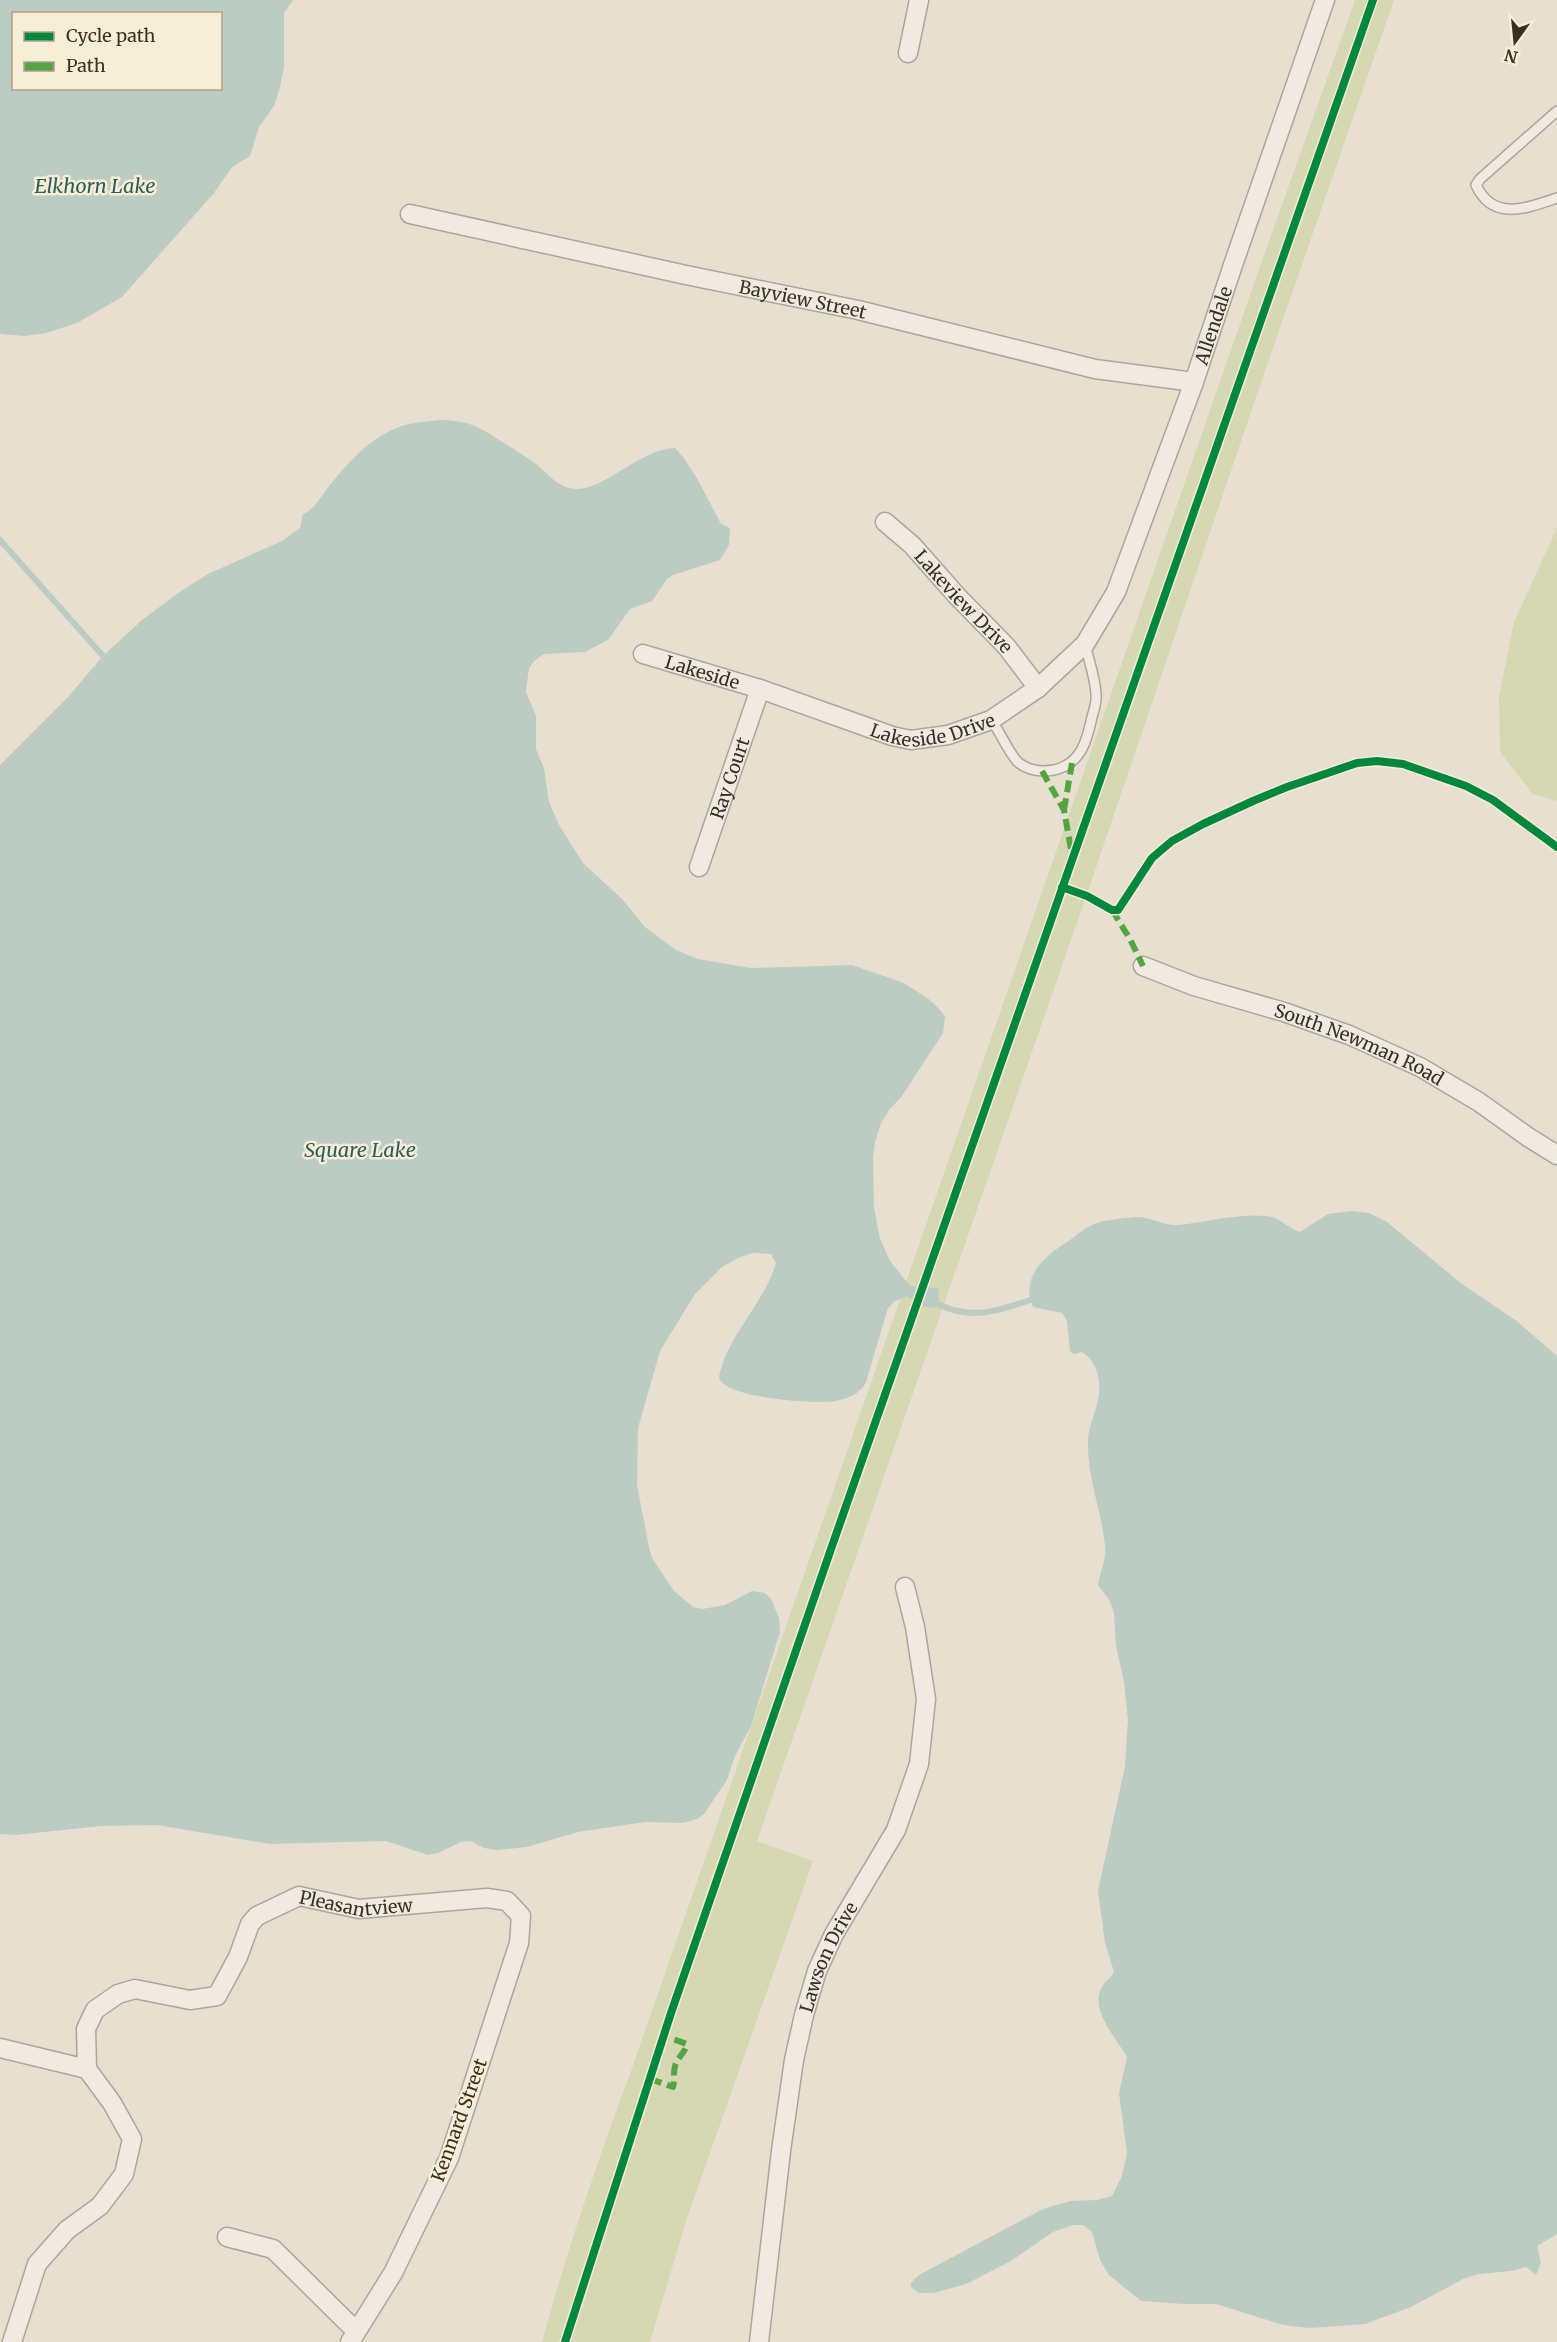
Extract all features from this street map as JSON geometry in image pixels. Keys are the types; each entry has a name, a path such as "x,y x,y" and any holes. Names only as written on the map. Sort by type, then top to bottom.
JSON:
{"street":[{"path":"908,53 920,0"},
{"name":"Allendale","path":"1084,644 1116,592 1194,382 1325,0"},
{"name":"Bayview Street","path":"410,214 674,273 858,310 1095,369 1194,382"},
{"name":"Lakeview Drive","path":"885,522 912,545 957,596 1006,646 1038,688"},
{"name":"Lakeside Drive","path":"760,689 882,733 912,740 960,732 991,720 1038,688 1084,644"},
{"name":"Lakeside","path":"643,654 760,689"},
{"name":"Ray Court","path":"699,867 760,689"},
{"name":"South Newman Road","path":"1143,966 1194,986 1284,1012 1349,1035 1420,1067 1479,1101 1557,1155"},
{"name":"Lawson Drive","path":"759,2342 781,2151 794,2060 804,2015 817,1971 834,1935 896,1830 919,1764 926,1699 915,1627 905,1587"},
{"name":"Pleasantview","path":"87,2069 86,2029 95,2010 117,1994 135,1989 190,2000 217,1996 238,1957 250,1924 257,1916 299,1896 359,1910 487,1898 507,1901 521,1916"},
{"name":"Kennard Street","path":"353,2337 393,2274 449,2158 519,1943 521,1916"},
{"path":"0,2048 87,2069 112,2103 132,2139 124,2174 100,2206 67,2230 36,2264 12,2342"},
{"path":"227,2237 273,2249 353,2337"}],"lane":[{"path":"1557,111 1476,185 1481,196 1506,210 1528,208 1557,198"},
{"path":"991,720 1014,759 1025,767 1050,770 1072,763 1082,750 1088,735 1096,697 1093,673 1084,644"}],"green space":[{"path":"1355,0 1394,0 1088,891 757,1841 813,1861 686,2221 650,2342 542,2342 595,2172"},
{"path":"1557,528 1557,801 1533,794 1500,752 1499,697 1514,622"}],"water":[{"name":"Elkhorn Lake","path":"0,0 293,0 284,13 284,68 279,91 274,106 259,127 250,156 232,167 214,193 122,297 77,323 46,333 24,336 0,334"},
{"name":"Square Lake","path":"442,420 471,424 485,431 533,461 551,478 569,488 581,489 594,485 647,456 661,450 675,448 698,480 721,524 730,528 729,545 720,560 667,579 652,601 630,609 608,640 585,652 544,654 529,668 526,692 536,716 536,749 544,768 549,802 559,825 583,863 623,900 645,927 676,950 698,959 751,968 852,965 904,983 930,1000 942,1012 945,1017 943,1033 902,1096 881,1123 873,1157 874,1207 880,1239 890,1261 910,1286 938,1288 940,1305 926,1307 907,1296 895,1301 888,1308 866,1382 861,1390 850,1397 826,1402 792,1401 737,1391 725,1385 719,1378 720,1371 726,1355 764,1290 776,1263 771,1254 753,1253 722,1267 695,1294 660,1351 638,1428 637,1485 652,1558 674,1591 693,1607 702,1609 725,1605 752,1591 765,1593 771,1599 779,1618 780,1632 751,1726 735,1756 727,1780 704,1814 697,1819 683,1823 645,1822 578,1832 527,1847 497,1850 484,1848 471,1841 461,1842 438,1853 428,1855 386,1841 270,1844 157,1825 101,1826 16,1835 0,1834 0,765 68,697 103,656 142,620 208,574 282,541 300,528 303,514 315,505 346,466 373,441 405,425"},
{"path":"1352,1211 1369,1213 1387,1222 1462,1284 1518,1322 1557,1356 1557,2234 1537,2246 1541,2263 1536,2275 1526,2267 1479,2274 1463,2279 1411,2307 1365,2324 1309,2328 1283,2325 1216,2304 1141,2301 1109,2275 1100,2260 1092,2232 1083,2225 1073,2225 1053,2232 1011,2261 966,2284 934,2293 919,2293 911,2287 911,2283 919,2275 1043,2209 1070,2201 1097,2200 1112,2196 1121,2178 1127,2154 1119,2093 1127,2057 1101,2014 1099,2005 1102,1987 1114,1972 1105,1943 1098,1891 1125,1766 1128,1720 1124,1682 1116,1646 1114,1613 1110,1601 1098,1585 1105,1550 1092,1480 1088,1441 1098,1399 1099,1383 1092,1361 1082,1352 1074,1354 1070,1351 1067,1321 1062,1313 1033,1307 1030,1296 1032,1277 1050,1254 1087,1228 1104,1221 1140,1217 1176,1225 1255,1215 1276,1219 1300,1232 1328,1214"}],"waterway":[{"path":"0,540 103,656"},
{"path":"940,1305 951,1310 974,1313 1007,1308 1030,1300"}],"marked path":[{"path":"1064,810 1072,763"},
{"path":"1042,771 1064,810 1072,855"},
{"path":"1112,910 1143,966"},
{"path":"650,2079 673,2087 675,2066 687,2044 664,2036"}],"cycle path":[{"path":"565,2342 671,2013 831,1549 1373,0"},
{"path":"1062,887 1087,896 1112,910 1118,910 1152,858 1172,841 1203,824 1287,787 1357,763 1377,761 1403,764 1466,786 1493,800 1557,847"}]}
